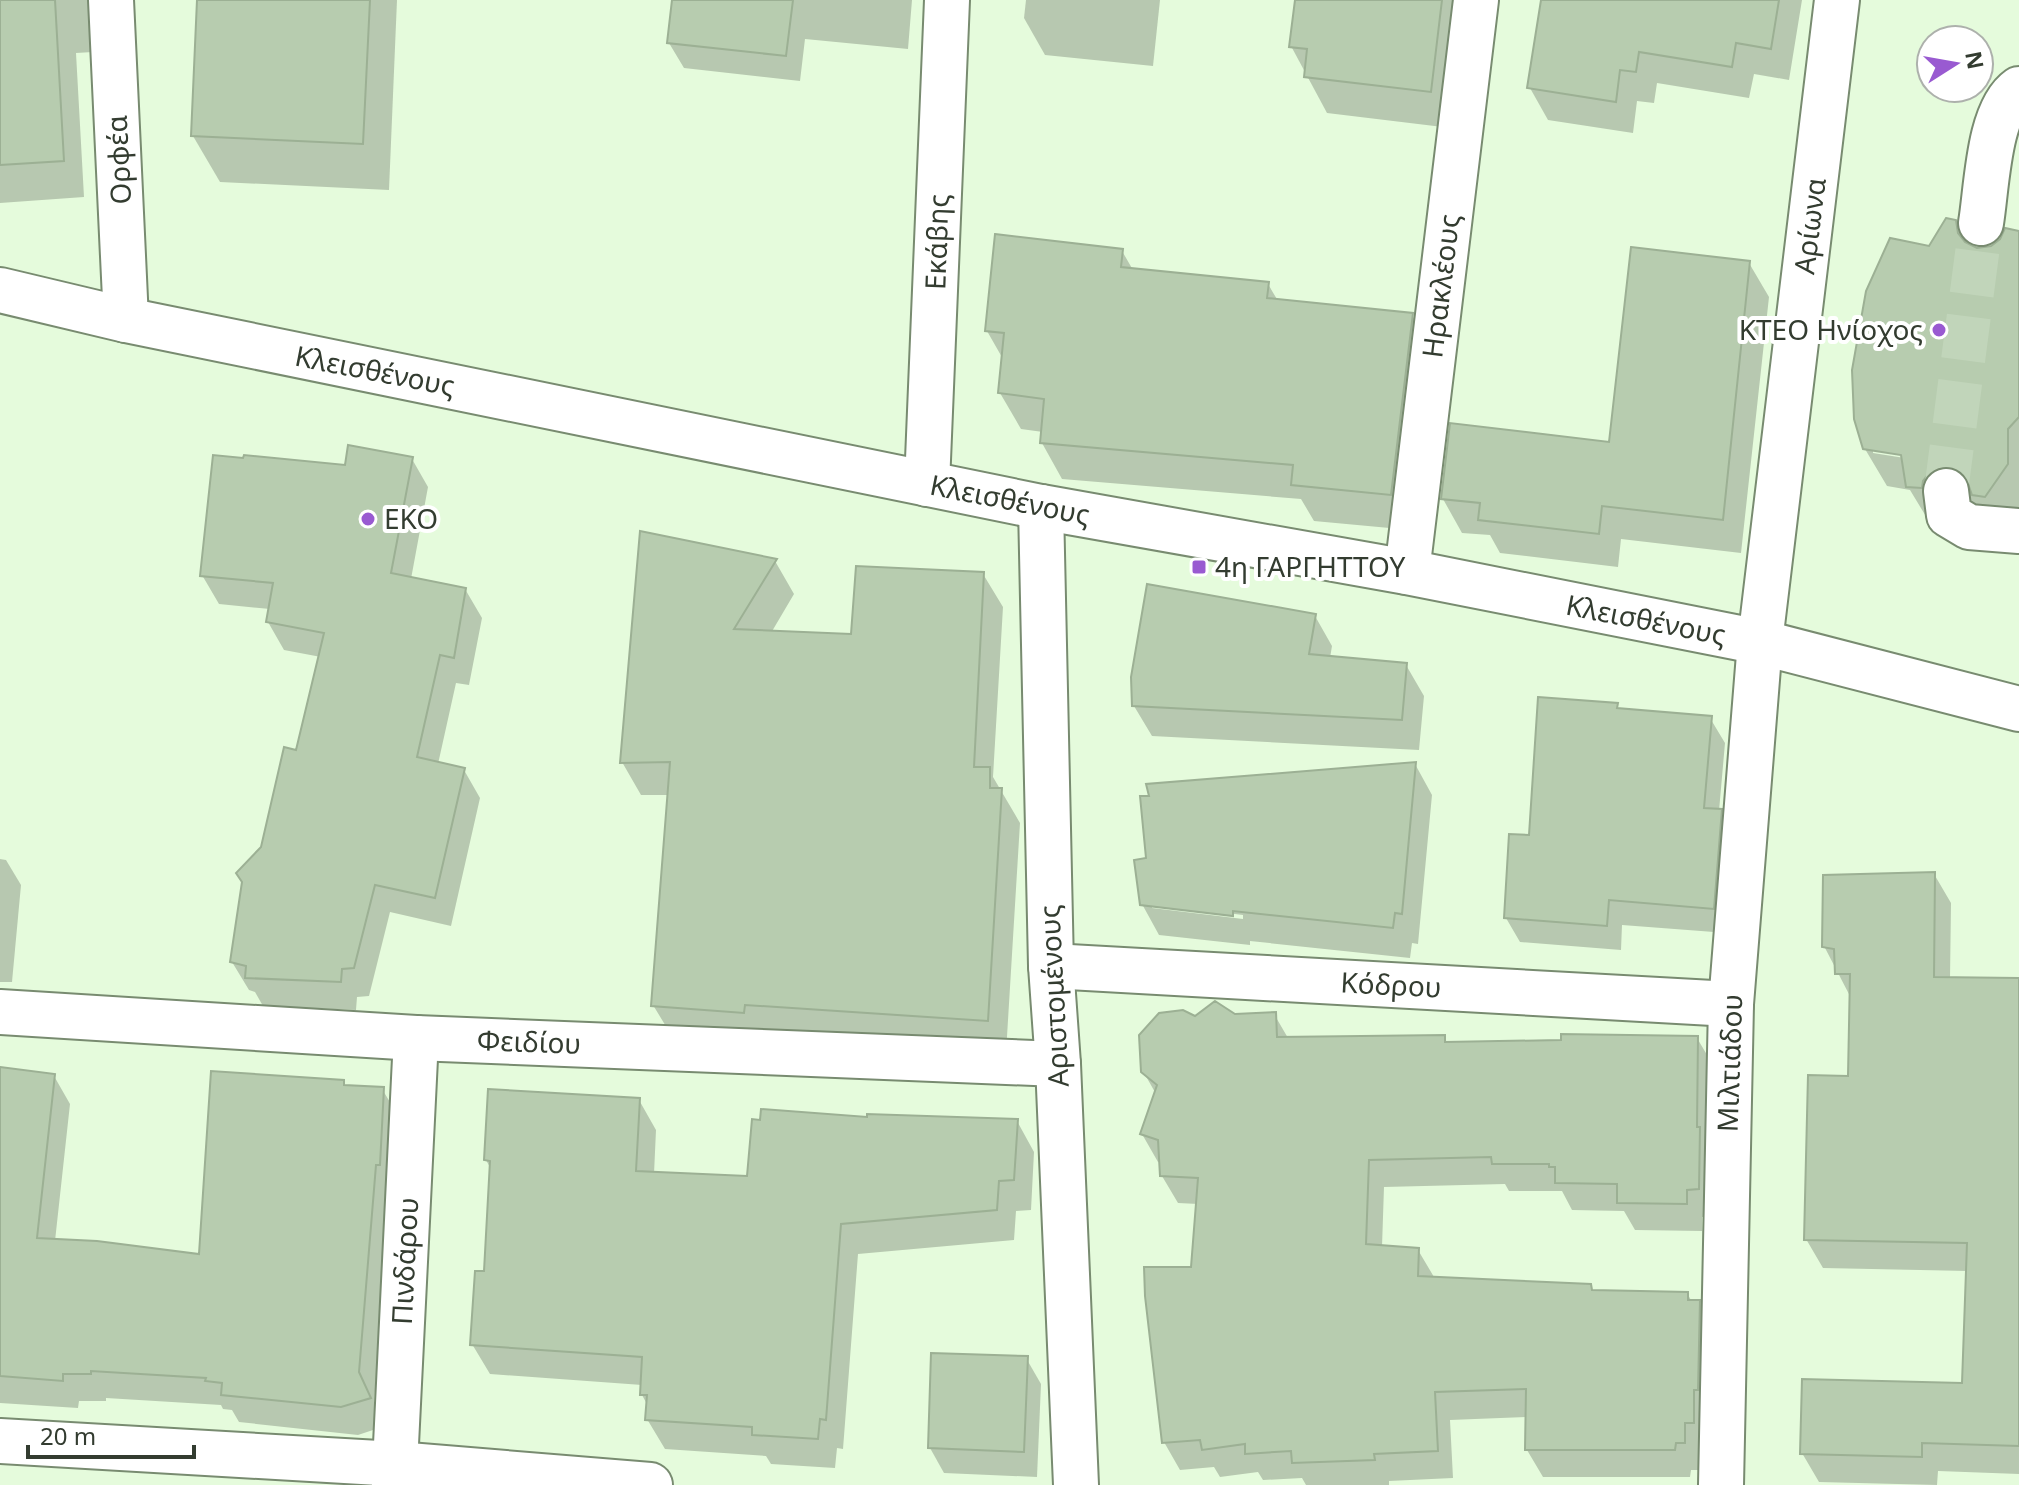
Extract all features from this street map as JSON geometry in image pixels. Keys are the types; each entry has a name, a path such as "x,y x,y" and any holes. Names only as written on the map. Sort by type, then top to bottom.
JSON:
{"street":[{"name":"Ορφέα","path":"111,0 126,320"},
{"name":"Εκάβης","path":"927,484 947,0"},
{"name":"Ηρακλέους","path":"1407,572 1476,0"},
{"name":"Αρίωνα","path":"1760,642 1837,0"},
{"path":"1981,223 1994,134 2009,96 2019,89"},
{"name":"Κλεισθένους","path":"0,290 126,320 1041,507 1407,572 1760,642 2019,709"},
{"path":"1946,491 1949,515 1969,527 2019,531"},
{"name":"Αριστομένους","path":"1041,507 1051,966 1076,1485"},
{"name":"Μιλτιάδου","path":"1721,1485 1731,1004 1760,642"},
{"name":"Κόδρου","path":"1051,966 1731,1004"},
{"name":"Φειδίου","path":"0,1012 416,1038 1058,1064"},
{"name":"Πινδάρου","path":"395,1474 416,1038"},
{"path":"0,1441 395,1474 650,1485"}],"building":[{"path":"0,0 55,0 64,161 0,165"},
{"path":"197,0 370,0 363,144 191,136"},
{"path":"672,0 793,0 786,56 667,43"},
{"path":"1295,0 1442,0 1431,92 1304,77 1307,49 1289,47"},
{"path":"1541,0 1779,0 1771,49 1736,43 1732,67 1639,52 1636,72 1620,70 1616,102 1527,88"},
{"name":"ΚΤΕΟ Hνίοχος","path":"1946,218 1956,220 1958,233 1965,242 1977,248 1991,246 2000,239 2005,228 2019,231 2019,417 2008,429 2008,464 1985,497 1972,495 1965,475 1956,468 1944,466 1930,472 1922,488 1906,487 1901,455 1863,449 1854,419 1852,370 1866,291 1890,238 1929,246"},
{"path":"995,234 1123,249 1121,267 1269,282 1267,298 1413,313 1391,495 1291,485 1293,465 1040,443 1044,399 998,393 1004,333 985,331"},
{"path":"1631,247 1750,261 1723,520 1602,506 1599,534 1478,520 1480,503 1441,499 1450,423 1609,442"},
{"path":"348,445 413,457 391,573 466,588 454,658 440,655 417,757 465,768 435,898 375,885 354,968 342,969 341,982 245,978 246,966 230,962 242,882 236,873 261,847 284,747 296,750 324,633 266,622 273,583 200,576 213,455 345,465"},
{"path":"640,531 777,559 734,629 851,634 856,566 984,572 974,767 990,767 990,788 1002,788 988,1021 745,1005 744,1013 651,1006 670,762 620,763"},
{"path":"1147,584 1316,614 1309,654 1407,663 1402,720 1132,706 1131,677"},
{"path":"1538,697 1618,703 1617,708 1712,716 1704,808 1722,809 1714,909 1609,900 1607,926 1504,918 1509,834 1529,835"},
{"path":"1416,762 1402,914 1395,913 1393,928 1233,911 1233,916 1140,905 1134,860 1146,858 1140,796 1149,796 1146,784"},
{"path":"1935,872 1934,977 2019,978 2019,1446 1922,1443 1922,1457 1800,1454 1802,1379 1962,1383 1967,1243 1804,1240 1808,1075 1848,1076 1850,974 1835,974 1834,949 1822,947 1823,875"},
{"path":"1215,1001 1235,1014 1276,1012 1277,1037 1445,1035 1445,1042 1561,1040 1561,1034 1698,1036 1699,1189 1687,1190 1687,1204 1617,1203 1617,1184 1555,1183 1555,1167 1549,1167 1549,1164 1492,1164 1491,1157 1369,1160 1366,1244 1419,1248 1418,1276 1591,1284 1592,1290 1688,1292 1688,1300 1700,1300 1698,1390 1694,1390 1694,1423 1685,1423 1685,1443 1676,1443 1675,1450 1525,1450 1526,1389 1435,1392 1438,1451 1374,1454 1375,1460 1292,1463 1291,1451 1245,1454 1245,1444 1202,1450 1200,1440 1162,1443 1144,1267 1191,1267 1198,1178 1160,1176 1158,1140 1140,1134 1157,1085 1141,1072 1139,1035 1159,1013 1183,1010 1195,1016"},
{"path":"0,1067 55,1074 37,1238 97,1241 199,1254 211,1071 344,1080 344,1085 384,1087 380,1165 376,1165 359,1372 371,1398 341,1407 221,1395 222,1383 205,1381 206,1378 91,1371 91,1374 63,1374 63,1381 0,1376"},
{"path":"488,1089 640,1098 636,1171 747,1176 752,1119 760,1120 761,1109 867,1117 867,1114 1018,1119 1014,1180 999,1181 997,1210 841,1224 826,1420 820,1419 818,1439 752,1435 752,1427 645,1420 647,1395 640,1395 642,1357 470,1345 475,1271 484,1271 490,1161 484,1160"},
{"path":"931,1353 1028,1356 1024,1452 928,1448"}],"tunnel":[{"path":"1946,491 1981,223"}],"place":[{"name":"ΚΤΕΟ Hνίοχος","path":"1939,330"},
{"name":"ΕΚΟ","path":"368,519"},
{"name":"4η ΓΑΡΓΗΤΤΟΥ","path":"1199,567"}]}
